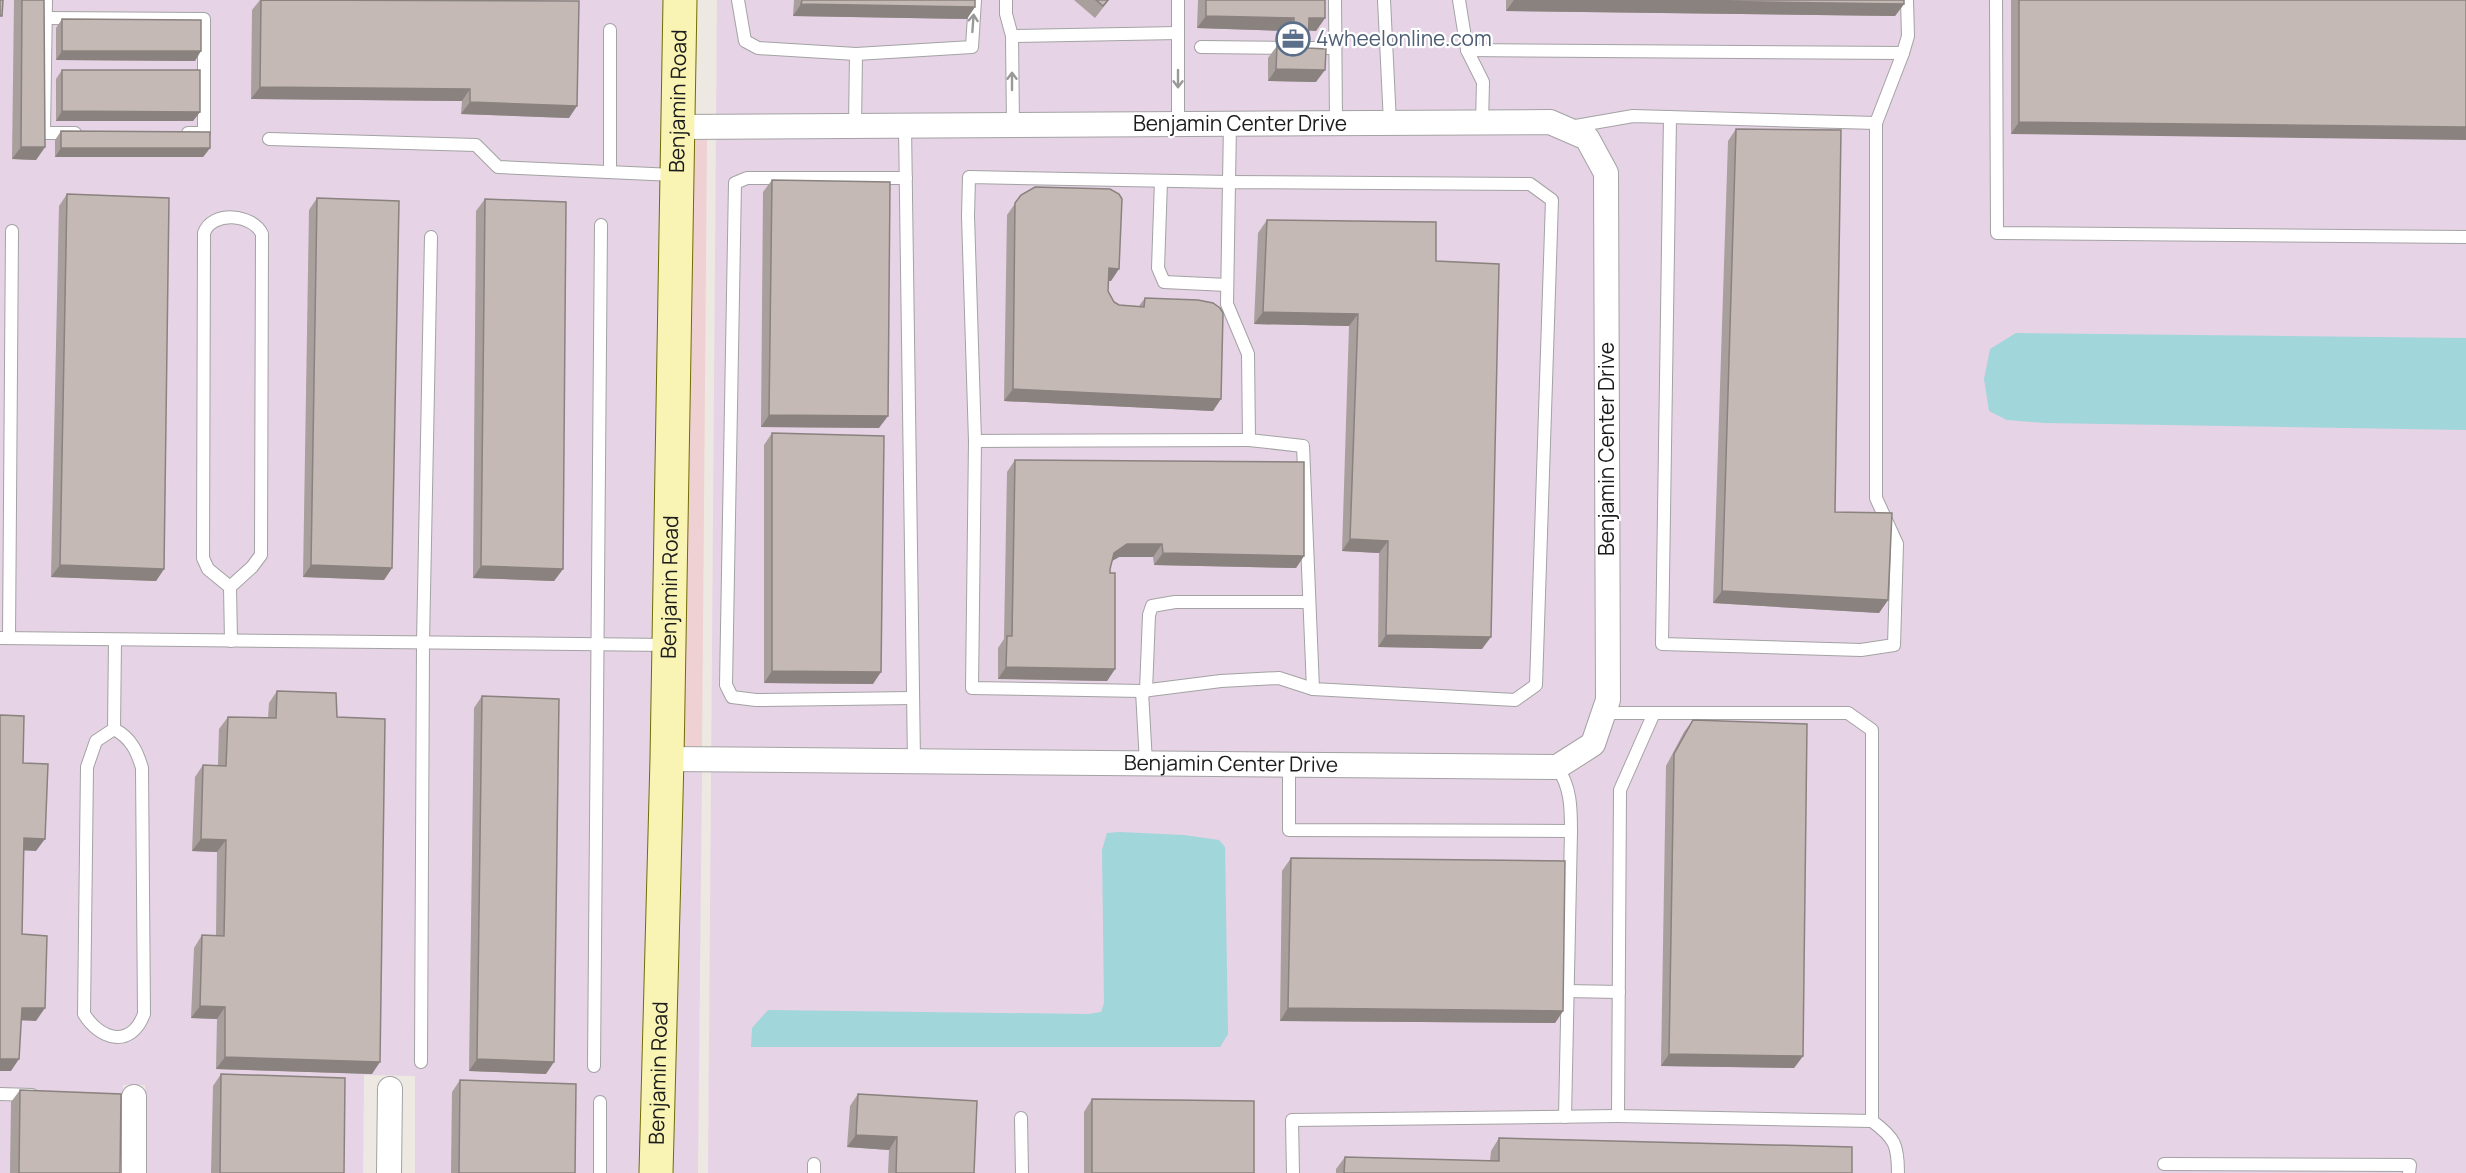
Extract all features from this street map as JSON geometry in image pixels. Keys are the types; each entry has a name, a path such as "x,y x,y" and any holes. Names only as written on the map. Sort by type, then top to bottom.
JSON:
{"street":[{"name":"Benjamin Road","path":"656,1173 668,759 676,127 680,0"},
{"name":"Benjamin Center Drive","path":"668,759 1557,767 1593,744 1608,700 1606,173 1587,138 1550,122 676,127"},
{"path":"389,1173 390,1089"},
{"path":"128,1097 134,1173"}],"lane":[{"path":"46,0 44,133 90,133"},
{"path":"738,0 746,40 758,48 856,54 972,47 975,0"},
{"path":"1006,0 1006,14 1012,36 1012,125"},
{"path":"1178,0 1178,124"},
{"path":"1335,0 1336,123"},
{"path":"1384,0 1390,123"},
{"path":"1459,0 1467,50 1483,82 1482,123"},
{"path":"1670,117 1662,644 1861,651 1894,645 1897,544 1876,498 1876,123 1908,36 1907,0"},
{"path":"1996,0 1997,233 2466,237"},
{"path":"45,18 204,19 204,133 170,133"},
{"path":"610,30 610,172"},
{"path":"1012,36 1178,33"},
{"path":"1201,47 1285,48"},
{"path":"1300,48 1335,48"},
{"path":"1467,50 1903,52"},
{"path":"855,126 856,54"},
{"path":"1563,128 1633,116 1876,123"},
{"path":"1230,124 1227,303 1248,354 1249,440"},
{"path":"905,126 914,761"},
{"path":"269,139 476,145 498,167 676,175"},
{"path":"969,177 1161,180 1530,184 1552,200 1536,684 1515,700 1313,689 1279,678 1221,681 1144,691 972,688 975,441 968,216 969,177"},
{"path":"906,178 747,178 735,183 726,684 732,697 756,700 913,698"},
{"path":"1161,180 1158,268 1164,282 1227,285"},
{"path":"231,587 208,569 203,558 203,546 204,233 206,227 212,222 231,217 254,223 260,229 262,258 261,555 231,587 231,640"},
{"path":"594,1066 601,225"},
{"path":"12,231 5,638 669,645"},
{"path":"422,1062 423,643 431,237"},
{"path":"975,441 1249,440 1303,446 1313,689"},
{"path":"1146,763 1144,691 1149,615 1152,606 1174,602 1310,602"},
{"path":"114,729 115,640"},
{"path":"1604,712 1848,713 1872,730 1872,1121"},
{"path":"1618,1116 1620,790 1654,712"},
{"path":"114,729 123,734 131,743 142,768 144,1014 139,1026 124,1036 116,1038 93,1029 84,1014 87,767 96,741 114,729"},
{"path":"1289,765 1289,830 1570,831"},
{"path":"1557,767 1564,776 1569,793 1570,831 1565,1117"},
{"path":"1567,992 1619,992"},
{"path":"0,1094 45,1095"},
{"path":"600,1102 600,1173"},
{"path":"1293,1173 1292,1120 1618,1116 1872,1121 1886,1131 1898,1150 1898,1173"},
{"path":"1021,1118 1022,1173"},
{"path":"2164,1164 2409,1166 2409,1173"}],"shaded area":[{"path":"0,0 669,0 645,1173 415,1173 415,1076 364,1075 363,1173 145,1173 145,1085 123,1085 123,1173 0,1173"},
{"path":"717,0 2466,0 2466,1173 708,1173"},
{"path":"687,139 707,139 702,747 679,746"},
{"path":"678,771 702,771 698,1173 667,1173"}],"water":[{"path":"2016,333 2466,338 2466,430 2045,423 2007,420 1989,411 1984,379 1990,349"},
{"path":"1107,833 1184,835 1219,840 1225,847 1228,1034 1220,1047 751,1047 752,1028 768,1010 1088,1014 1101,1012 1104,1003 1102,850"}],"building":[{"path":"0,0 3,0 2,16 0,16"},
{"path":"22,0 44,0 45,147 21,147"},
{"path":"261,0 579,1 577,106 470,102 470,89 260,87"},
{"path":"802,0 975,0 975,7 801,4"},
{"path":"1096,0 1108,0 1103,6"},
{"path":"1206,0 1325,0 1325,18 1309,18 1308,48 1326,49 1325,70 1276,69 1277,46 1293,46 1294,18 1206,16"},
{"path":"1623,0 1904,0 1904,4"},
{"path":"2019,0 2466,0 2466,127 2019,122"},
{"path":"62,19 201,20 201,51 62,51"},
{"path":"62,70 200,70 200,112 62,111"},
{"path":"1736,129 1841,130 1835,512 1892,513 1888,600 1722,591"},
{"path":"61,131 210,132 210,148 61,148"},
{"path":"772,180 890,182 888,416 769,415"},
{"path":"1035,187 1110,189 1119,194 1122,199 1119,269 1109,268 1108,291 1114,302 1119,305 1144,307 1145,298 1198,300 1213,303 1220,308 1223,313 1221,399 1013,389 1015,203 1021,195"},
{"path":"67,194 169,198 164,569 60,565"},
{"path":"317,198 399,201 392,568 311,565"},
{"path":"485,199 566,202 563,569 481,566"},
{"path":"1267,220 1436,222 1436,261 1499,264 1491,637 1386,635 1388,541 1350,539 1358,314 1263,312"},
{"path":"772,433 884,436 881,672 772,671"},
{"path":"1015,460 1304,462 1304,556 1163,553 1162,544 1127,544 1114,553 1110,569 1110,573 1115,573 1115,669 1006,667 1007,636 1012,636"},
{"path":"277,691 336,693 337,717 385,719 380,1062 225,1057 225,1007 200,1006 202,935 224,936 226,840 201,839 203,765 226,766 228,717 276,718"},
{"path":"482,696 559,699 554,1062 477,1059"},
{"path":"0,715 24,716 23,763 48,764 45,839 24,838 22,934 47,936 45,1008 22,1008 19,1059 0,1059"},
{"path":"1693,720 1807,724 1803,1056 1669,1054 1674,754"},
{"path":"1291,858 1565,861 1563,1011 1288,1008"},
{"path":"221,1074 345,1078 344,1173 220,1173"},
{"path":"460,1080 576,1084 575,1173 459,1173"},
{"path":"20,1090 121,1094 120,1173 19,1173"},
{"path":"858,1094 977,1101 974,1173 896,1173 897,1137 856,1135"},
{"path":"1092,1099 1254,1101 1254,1173 1092,1173"},
{"path":"1499,1138 1852,1147 1852,1173 1344,1173 1345,1157 1499,1161"}],"place":[{"name":"4wheelonline.com","path":"1293,39"}]}
